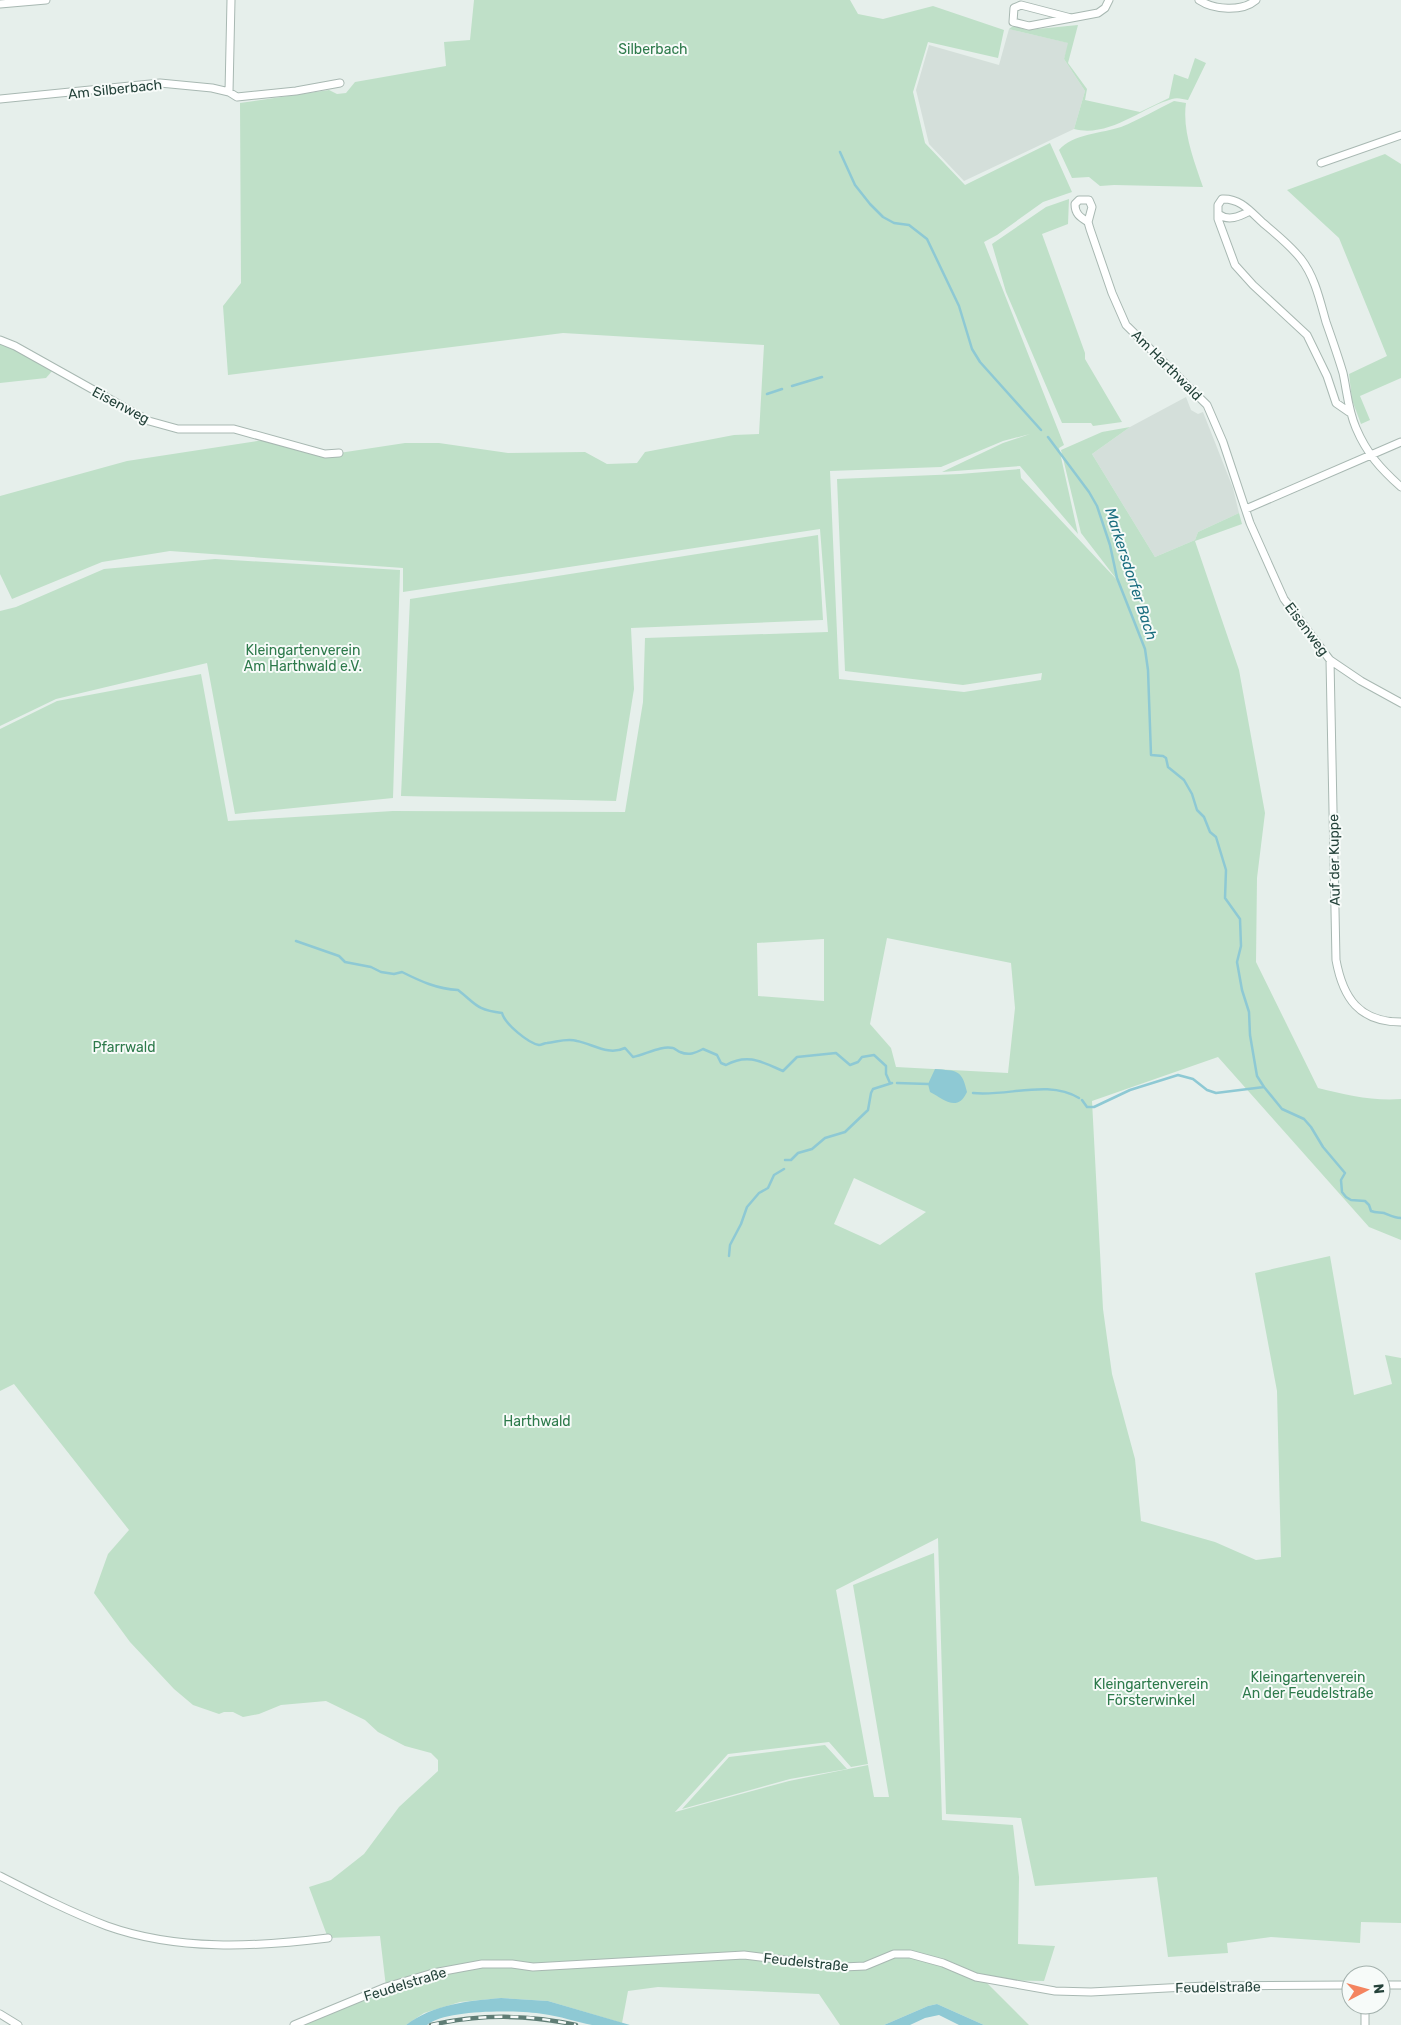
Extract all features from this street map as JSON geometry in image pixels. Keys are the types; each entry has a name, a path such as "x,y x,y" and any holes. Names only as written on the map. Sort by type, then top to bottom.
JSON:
{"street":[{"path":"0,4 46,0"},
{"path":"229,92 231,0"},
{"path":"1071,18 1021,5 1014,8 1012,15 1013,22 1029,26 1098,13 1105,8 1109,0"},
{"path":"1199,0 1205,4 1220,8 1237,8 1251,4 1256,0"},
{"name":"Am Silberbach","path":"0,99 160,83 185,84 229,92 237,97 296,91 340,83"},
{"path":"1321,163 1401,135"},
{"path":"1350,412 1336,403 1327,376 1308,335 1235,265 1218,219 1218,205 1222,199 1231,199 1242,204 1291,248 1311,275 1342,372 1350,412 1356,429 1370,457 1401,488"},
{"path":"1218,214 1221,217 1232,218 1250,211"},
{"name":"Am Harthwald","path":"1088,222 1112,294 1126,325 1207,405 1223,442 1250,523"},
{"name":"Eisenweg","path":"0,340 15,346 149,421 178,429 234,429 324,454 339,453"},
{"path":"1246,509 1401,442"},
{"name":"Eisenweg","path":"1250,523 1284,599 1330,660 1401,703"},
{"name":"Auf der Kuppe","path":"1330,660 1337,967 1340,982 1352,1002 1376,1018 1388,1022 1401,1022"},
{"path":"0,1876 47,1900 108,1926 154,1938 203,1944 236,1945 287,1943 328,1938"},
{"name":"Feudelstraße","path":"294,2025 386,1987 433,1973 482,1964 512,1964 533,1967 744,1955 843,1967 865,1966 894,1954 910,1954 943,1963 976,1977 1055,1990 1091,1992 1205,1986 1341,1985"},
{"path":"0,2014 18,2025"}],"shaded area":[{"path":"1009,29 1069,43 1064,59 1085,91 1074,129 964,181 929,144 916,90 929,45 999,65"},
{"path":"1186,397 1191,410 1198,414 1203,412 1233,488 1239,513 1198,532 1195,540 1155,557 1092,454 1130,427"}],"green space":[{"name":"Harthwald","path":"474,0 850,0 858,14 883,19 933,6 1004,30 998,58 928,42 913,92 925,143 965,185 1050,143 1072,192 1043,202 997,235 984,242 1064,445 1059,448 1078,534 1020,466 942,472 1003,443 1030,434 1003,441 941,467 830,471 839,679 964,692 1041,680 1042,673 963,685 845,671 837,479 960,474 1020,469 1021,478 1118,581 1081,533 1061,450 1102,432 1130,427 1092,454 1155,557 1195,540 1198,532 1239,513 1242,524 1195,541 1239,670 1265,813 1257,878 1256,962 1318,1088 1369,1098 1401,1099 1401,1240 1369,1227 1218,1057 1092,1101 1103,1309 1112,1374 1135,1459 1141,1521 1215,1542 1256,1560 1281,1557 1277,1391 1255,1273 1330,1256 1354,1395 1392,1384 1385,1355 1401,1358 1401,1923 1361,1922 1360,1943 1271,1937 1227,1943 1228,1953 1168,1957 1157,1877 1035,1886 1021,1818 946,1814 938,1538 836,1590 868,1764 851,1767 829,1742 728,1754 675,1812 789,1781 868,1765 874,1797 889,1797 853,1585 934,1553 942,1820 1013,1825 1019,1877 1018,1944 1055,1946 1044,1981 984,1980 1029,2025 984,2025 937,2004 884,2025 840,2025 819,1994 658,1987 628,1991 622,2023 548,2001 501,1998 460,2002 424,2013 406,2025 294,2025 386,1987 380,1936 328,1938 309,1887 331,1880 364,1854 399,1807 438,1771 438,1760 431,1753 405,1746 378,1732 365,1720 326,1701 281,1705 259,1714 243,1717 233,1712 219,1714 193,1705 174,1689 130,1642 94,1593 108,1554 129,1530 14,1384 0,1391 0,729 57,701 201,674 228,821 393,811 625,812 643,702 645,638 828,632 820,529 403,592 403,568 170,551 102,562 12,599 0,574 0,496 127,461 264,440 326,455 405,443 439,443 508,453 585,452 607,464 637,463 645,452 734,435 759,434 764,345 563,333 228,375 223,306 241,283 240,103 329,90 337,94 346,93 355,82 446,66 444,42 470,40","holes":["887,938 1011,963 1015,1008 1008,1073 896,1067 891,1048 870,1024","824,939 824,1001 758,996 757,943","854,1178 926,1212 880,1245 834,1224"]},
{"path":"1078,25 1068,63 1087,89 1085,100 1140,112 1169,98 1174,74 1188,79 1195,58 1206,63 1188,100 1178,98 1160,103 1112,126 1087,131 1074,129 1085,91 1064,59 1068,43 1009,29 1013,26 1027,30"},
{"path":"1174,101 1186,103 1187,135 1203,187 1100,186 1089,177 1072,178 1059,150 1065,145 1080,137 1121,127"},
{"path":"1385,154 1401,164 1401,378 1360,396 1370,420 1361,424 1352,400 1349,374 1387,356 1339,238 1287,190"},
{"path":"1069,199 1068,224 1042,234 1085,353 1085,359 1122,422 1093,426 1091,423 1062,423 1006,292 992,244 1046,207"},
{"path":"0,343 14,348 53,370 46,378 0,383"},
{"path":"818,535 823,620 631,628 634,689 616,801 401,796 410,599"},
{"name":"Kleingartenverein Am Harthwald e.V.","path":"215,559 400,570 393,798 235,814 207,663 56,699 0,726 0,611 16,607 104,569"},
{"path":"825,1745 847,1769 790,1779 682,1809 729,1757"}],"water":[{"path":"935,1069 953,1071 963,1079 967,1092 959,1102 945,1101 930,1092 928,1084"},
{"path":"501,1998 548,2001 630,2025 592,2025 549,2015 483,2012 450,2016 427,2025 406,2025 428,2012 440,2008 464,2002"},
{"path":"937,2004 984,2025 959,2025 939,2015 925,2018 910,2025 884,2025 928,2006"}],"waterway":[{"name":"Markersdorfer Bach","path":"840,152 855,185 870,204 883,217 894,223 909,225 927,239 959,306 972,349 980,362 1041,430"},
{"path":"792,386 822,377"},
{"path":"767,394 782,389"},
{"name":"Markersdorfer Bach","path":"1048,437 1089,492 1097,506 1110,545 1117,578 1145,649 1148,670 1151,755 1166,758 1168,767 1184,780 1192,794 1197,810 1204,817 1210,832 1216,837 1226,870 1225,898 1240,919 1241,946 1237,962 1242,990 1249,1012 1250,1035 1257,1076 1282,1109 1304,1119 1323,1147 1345,1173 1341,1180 1342,1192 1346,1197 1351,1200 1365,1201 1371,1211 1401,1218"},
{"path":"296,941 339,956 345,962 371,967 381,972 394,974 402,972 436,986 458,990 481,1008 502,1013 517,1032 534,1044 539,1045 562,1040 573,1040 613,1051 625,1048 633,1057 668,1047 686,1054 695,1053 703,1049 717,1055 721,1063 726,1065 734,1061 748,1059 762,1062 783,1071 797,1057 836,1053 850,1065 858,1062 862,1057 874,1055 886,1066 886,1074 890,1083"},
{"path":"1082,1100 1087,1107 1094,1107 1130,1090 1178,1075 1193,1079 1207,1090 1216,1093 1264,1087"},
{"path":"785,1160 791,1160 798,1153 812,1149 825,1138 845,1132 868,1110 873,1089 892,1083"},
{"path":"897,1083 928,1084"},
{"path":"973,1093 986,1094 1041,1089 1067,1092 1079,1098"},
{"path":"729,1256 730,1245 747,1207 759,1193 768,1188 774,1175 784,1169"}],"railway":[{"path":"431,2025 485,2017 522,2017 576,2025"}],"park label":[{"name":"Silberbach","path":"653,49"},
{"name":"Pfarrwald","path":"124,1047"},
{"name":"Kleingartenverein An der Feudelstraße","path":"1308,1685"},
{"name":"Kleingartenverein Försterwinkel","path":"1151,1692"}]}
